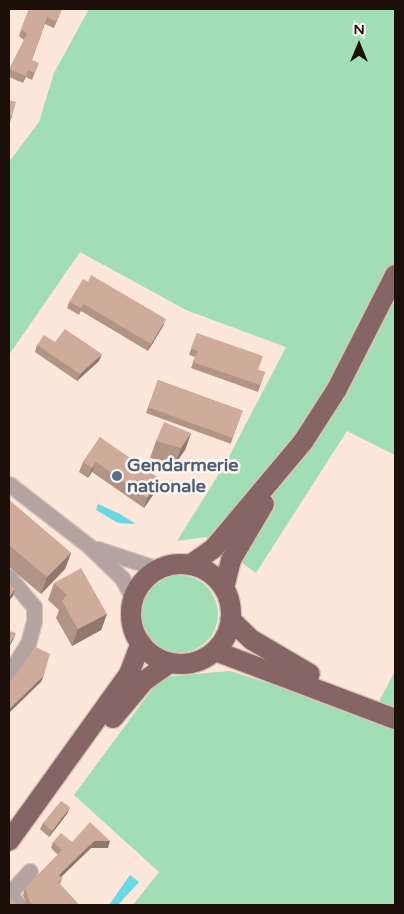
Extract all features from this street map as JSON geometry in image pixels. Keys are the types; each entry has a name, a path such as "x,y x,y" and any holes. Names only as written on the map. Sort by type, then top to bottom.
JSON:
{"main road":[{"path":"395,275 337,389 288,463 231,560 224,588 231,620 252,640 364,704 395,719"},
{"path":"231,620 215,651 193,662 170,662 140,643 132,623 133,599 144,581 158,569 190,565 214,548 288,463"},
{"path":"190,565 214,576 224,588"},
{"path":"41,801 129,674 140,643"},
{"path":"215,651 364,704"},
{"path":"9,841 144,681 170,662"}],"street":[{"path":"9,484 89,546 122,578 133,599"},
{"path":"89,546 158,569"},
{"path":"9,577 34,607 34,621 28,643 9,672"},
{"path":"19,905 9,894 30,871"}],"green space":[{"path":"89,9 395,9 395,455 347,431 256,573 206,537 177,541 225,464 286,347 186,310 80,252 9,355 9,162 39,122 54,73"},
{"path":"179,575 194,578 207,586 215,599 218,614 215,629 207,642 194,650 179,653 164,650 151,642 143,629 140,614 143,599 151,586 164,578"},
{"path":"230,671 372,715 395,671 395,905 133,905 159,872 74,795 161,677"}],"water":[{"path":"98,504 136,524 118,523 96,510"},
{"path":"130,875 139,882 118,905 109,905"}],"building":[{"path":"29,9 62,9 56,21 47,17 32,60 39,63 35,73 28,70 26,76 9,69 27,34 21,29"},
{"path":"9,100 16,102 12,116 9,115"},
{"path":"91,275 166,319 151,344 84,304 81,308 69,302 83,279 88,282"},
{"path":"65,329 102,354 80,374 37,345 44,335 55,342"},
{"path":"197,333 263,356 258,370 265,372 260,385 193,362 198,351 191,348"},
{"path":"158,380 243,411 233,438 148,407"},
{"path":"164,422 191,433 181,448 156,441"},
{"path":"100,437 160,479 147,498 96,462 92,468 83,462"},
{"path":"9,500 71,553 47,577 9,545"},
{"path":"81,568 107,614 78,629 62,601 67,595 54,583"},
{"path":"9,583 15,589 9,597"},
{"path":"9,631 16,633 9,644"},
{"path":"36,647 50,654 44,675 9,709 9,684"},
{"path":"61,801 70,807 52,831 43,823"},
{"path":"90,822 110,841 94,841 59,875 62,878 58,882 79,905 34,905 30,902 25,888 62,850 53,842 61,833 72,842"},
{"path":"9,897 18,905 9,905"}],"place":[{"name":"Gendarmerie nationale","path":"117,476"}]}
